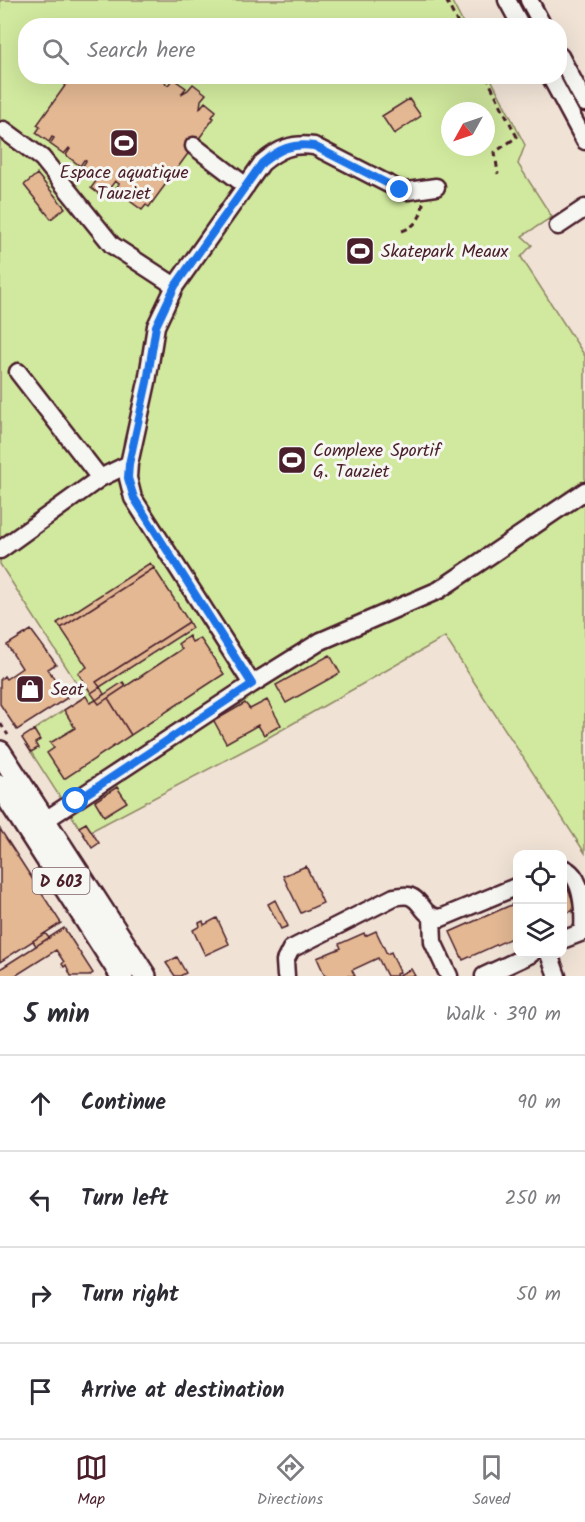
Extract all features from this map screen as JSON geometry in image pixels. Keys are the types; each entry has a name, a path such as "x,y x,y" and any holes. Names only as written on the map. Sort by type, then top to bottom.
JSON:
{"main road":[{"name":"D 603","path":"0,752 145,976"},
{"name":"D 603","path":"0,786 122,976"}],"street":[{"path":"507,0 517,18"},
{"path":"529,0 539,18"},
{"path":"567,69 585,103"},
{"path":"554,84 585,141"},
{"path":"4,130 42,158 112,245 175,286"},
{"path":"252,684 134,498 128,478 156,326 175,286 262,163 275,152 300,144 314,146 393,187 408,191 428,188"},
{"path":"194,146 246,186"},
{"path":"558,226 585,208"},
{"path":"18,372 100,478"},
{"path":"0,549 100,478 129,464"},
{"path":"44,821 321,641 439,590 585,491"},
{"path":"567,869 574,876 584,910 584,932 567,938"},
{"path":"286,976 285,961 291,949 394,897 408,895 432,917 441,918 513,888"},
{"path":"432,917 433,942 449,976"},
{"path":"484,976 522,958"},
{"path":"550,958 557,976"}],"path":[{"path":"446,0 455,18"},
{"path":"490,84 517,136 495,152 498,174"},
{"path":"402,231 411,229 418,221 428,188"}],"green space":[{"name":"Complexe Sportif G. Tauziet","path":"0,0 451,0 460,18 18,18 18,84 494,84 525,145 518,164 552,217 522,236 532,245 521,257 585,356 585,853 445,637 262,741 91,831 86,823 79,827 22,738 85,696 0,564"}],"building":[{"name":"Espace aquatique Tauziet","path":"66,84 180,84 186,88 181,94 193,84 206,94 201,100 200,108 205,102 216,111 212,117 214,118 149,207 146,205 142,210 130,201 134,196 131,193 127,198 115,189 119,184 115,181 103,197 91,188 102,173 96,178 82,167 86,161 84,160 80,166 66,155 69,148 64,154 50,144 54,138 52,137 49,142 36,133 40,127 37,125"},
{"path":"409,99 421,116 394,134 382,116"},
{"path":"37,174 65,208 51,219 24,185"},
{"path":"150,563 154,568 61,628 57,623"},
{"path":"154,568 189,622 96,682 100,687 91,693 78,673 87,667 61,628"},
{"path":"189,622 192,628 100,687 96,682"},
{"name":"Seat","path":"31,630 56,664 48,669 67,698 17,730 0,704 0,680 4,676 6,679 22,668 7,645"},
{"path":"189,636 192,642 200,638 224,674 131,735 108,698 182,649 178,644"},
{"path":"330,655 340,673 286,703 276,685"},
{"path":"123,682 126,686 99,704 96,700"},
{"path":"100,687 104,694 96,700 91,693"},
{"path":"86,696 90,703 96,700 99,704 108,698 131,735 64,779 47,753 54,748 50,743 75,728 64,710"},
{"path":"267,700 281,725 264,735 258,725 226,743 214,721 245,703 250,709"},
{"path":"34,730 40,740 35,743 38,748 31,752 22,738"},
{"path":"117,787 127,802 104,816 95,801"},
{"path":"86,823 99,843 92,848 79,827"},
{"path":"0,829 61,923 0,962"},
{"path":"306,866 323,903 301,913 283,876"},
{"path":"567,887 577,909 567,913"},
{"path":"275,900 288,926 281,929 268,904"},
{"path":"513,904 513,937 463,960 450,932"},
{"path":"217,918 229,944 205,955 193,930 203,921 204,925"},
{"path":"64,928 93,973 89,976 71,976 56,950 15,976 0,976 0,969"},
{"path":"376,931 387,954 391,952 400,972 396,974 397,976 387,976 378,958 352,970 355,976 325,976 317,958 341,948 339,944 364,933 365,936"},
{"path":"45,933 49,938 36,946 33,941"},
{"path":"177,957 186,973 180,976 175,976 166,963"},
{"path":"411,969 415,976 397,976"}],"place":[{"name":"Espace aquatique Tauziet","path":"124,143"},
{"name":"Skatepark Meaux","path":"360,251"},
{"name":"Complexe Sportif G. Tauziet","path":"292,460"},
{"name":"Seat","path":"30,689"}],"route":[{"path":"76,801 252,684 134,498 128,478 156,326 175,286 262,163 275,152 288,146 300,144 314,146 400,190"}]}
